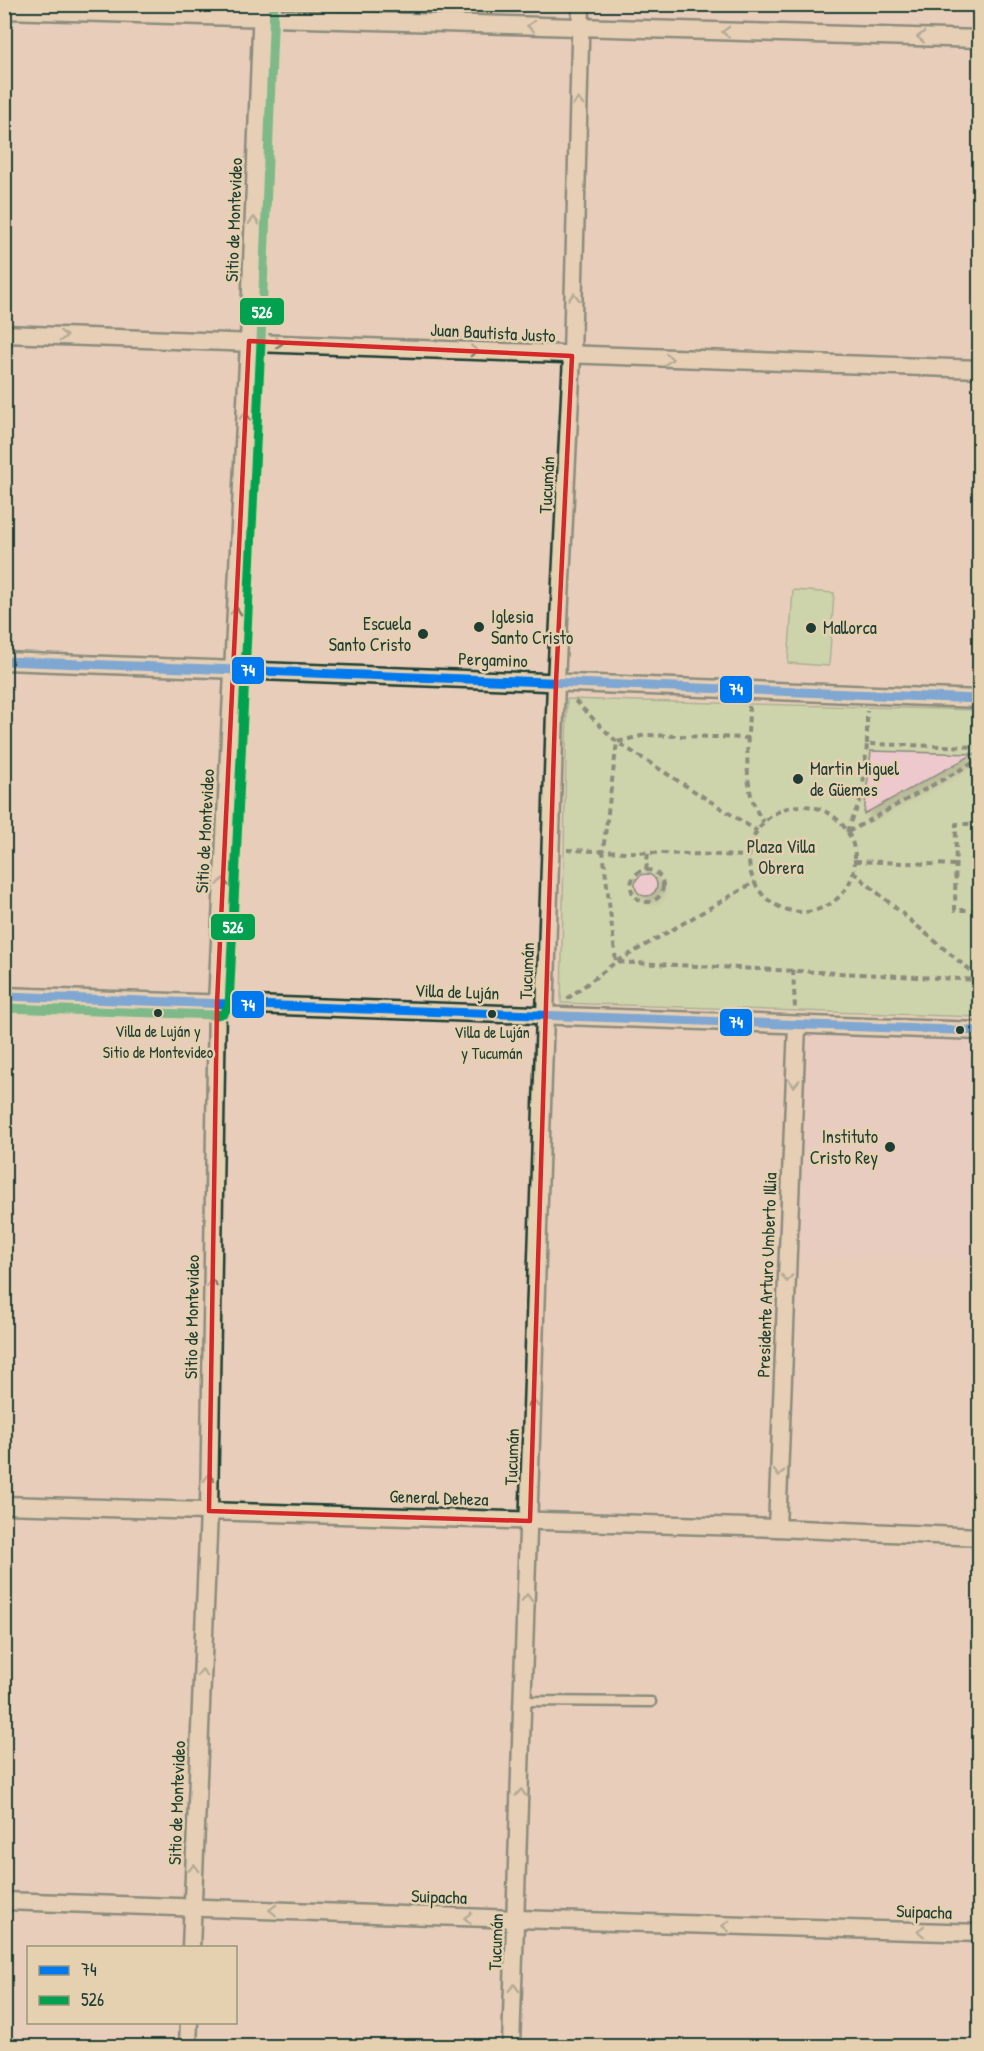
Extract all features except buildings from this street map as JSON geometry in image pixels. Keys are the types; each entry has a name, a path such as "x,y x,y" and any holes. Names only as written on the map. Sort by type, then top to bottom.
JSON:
{"street":[{"name":"Tucumán","path":"511,2046 517,1919 556,682 572,356 581,4"},
{"path":"4,10 262,11 580,27 980,39"},
{"name":"Sitio de Montevideo","path":"191,1946 209,1511 217,1003 249,341 262,11"},
{"name":"Juan Bautista Justo","path":"4,334 980,369"},
{"name":"Pergamino","path":"4,661 980,699"},
{"name":"Villa de Luján","path":"4,996 980,1031"},
{"name":"Presidente Arturo Umberto Illia","path":"777,1528 796,1025"},
{"name":"General Deheza","path":"4,1505 777,1528 980,1537"},
{"name":"Suipacha","path":"4,1901 980,1933"},
{"path":"188,2046 189,2024"}],"lane":[{"path":"524,1701 651,1702"}],"path":[{"path":"556,682 617,742 757,831"},
{"path":"749,690 748,788 754,808 764,822"},
{"path":"847,832 862,796 867,744 867,694"},
{"path":"617,742 645,735 749,738"},
{"path":"616,962 603,851 617,742"},
{"path":"867,744 980,747"},
{"path":"847,832 980,759"},
{"path":"792,807 808,807 823,811 837,819 851,841 855,861 847,887 823,908 807,912 791,911 764,896 750,870 749,856 757,831 764,822 777,812 792,807"},
{"path":"980,824 956,824 955,865 955,910 980,910"},
{"path":"550,849 749,856"},
{"path":"646,870 648,853"},
{"path":"855,861 955,865"},
{"path":"646,870 651,870 660,876 663,887 655,901 645,903 635,898 630,888 632,878 646,870"},
{"path":"853,872 980,980"},
{"path":"544,1015 616,962 755,882"},
{"path":"616,962 980,980"},
{"path":"793,970 796,1025"}],"highlighted area":[{"path":"249,341 572,356 556,682 530,1521 209,1511 217,1003"}],"shaded area":[{"name":"Instituto Cristo Rey","path":"805,1031 979,1037 979,1261 795,1256"}],"green space":[{"name":"Mallorca","path":"793,590 834,593 829,666 788,663"},
{"name":"Plaza Villa Obrera","path":"567,699 979,710 979,1017 561,1003"}],"transit line":[{"name":"526","path":"4,1008 217,1015 224,1013 229,1006 261,342 274,4"},
{"name":"74","path":"4,661 980,699"},
{"name":"74","path":"4,996 980,1031"}],"place":[{"name":"Iglesia Santo Cristo","path":"479,627"},
{"name":"Mallorca","path":"811,628"},
{"name":"Escuela Santo Cristo","path":"423,634"},
{"name":"Martin Miguel de Güemes","path":"798,779"},
{"name":"Villa de Luján y Sitio de Montevideo","path":"158,1013"},
{"name":"Villa de Luján y Tucumán","path":"492,1014"},
{"name":"Instituto Cristo Rey","path":"890,1147"}]}
